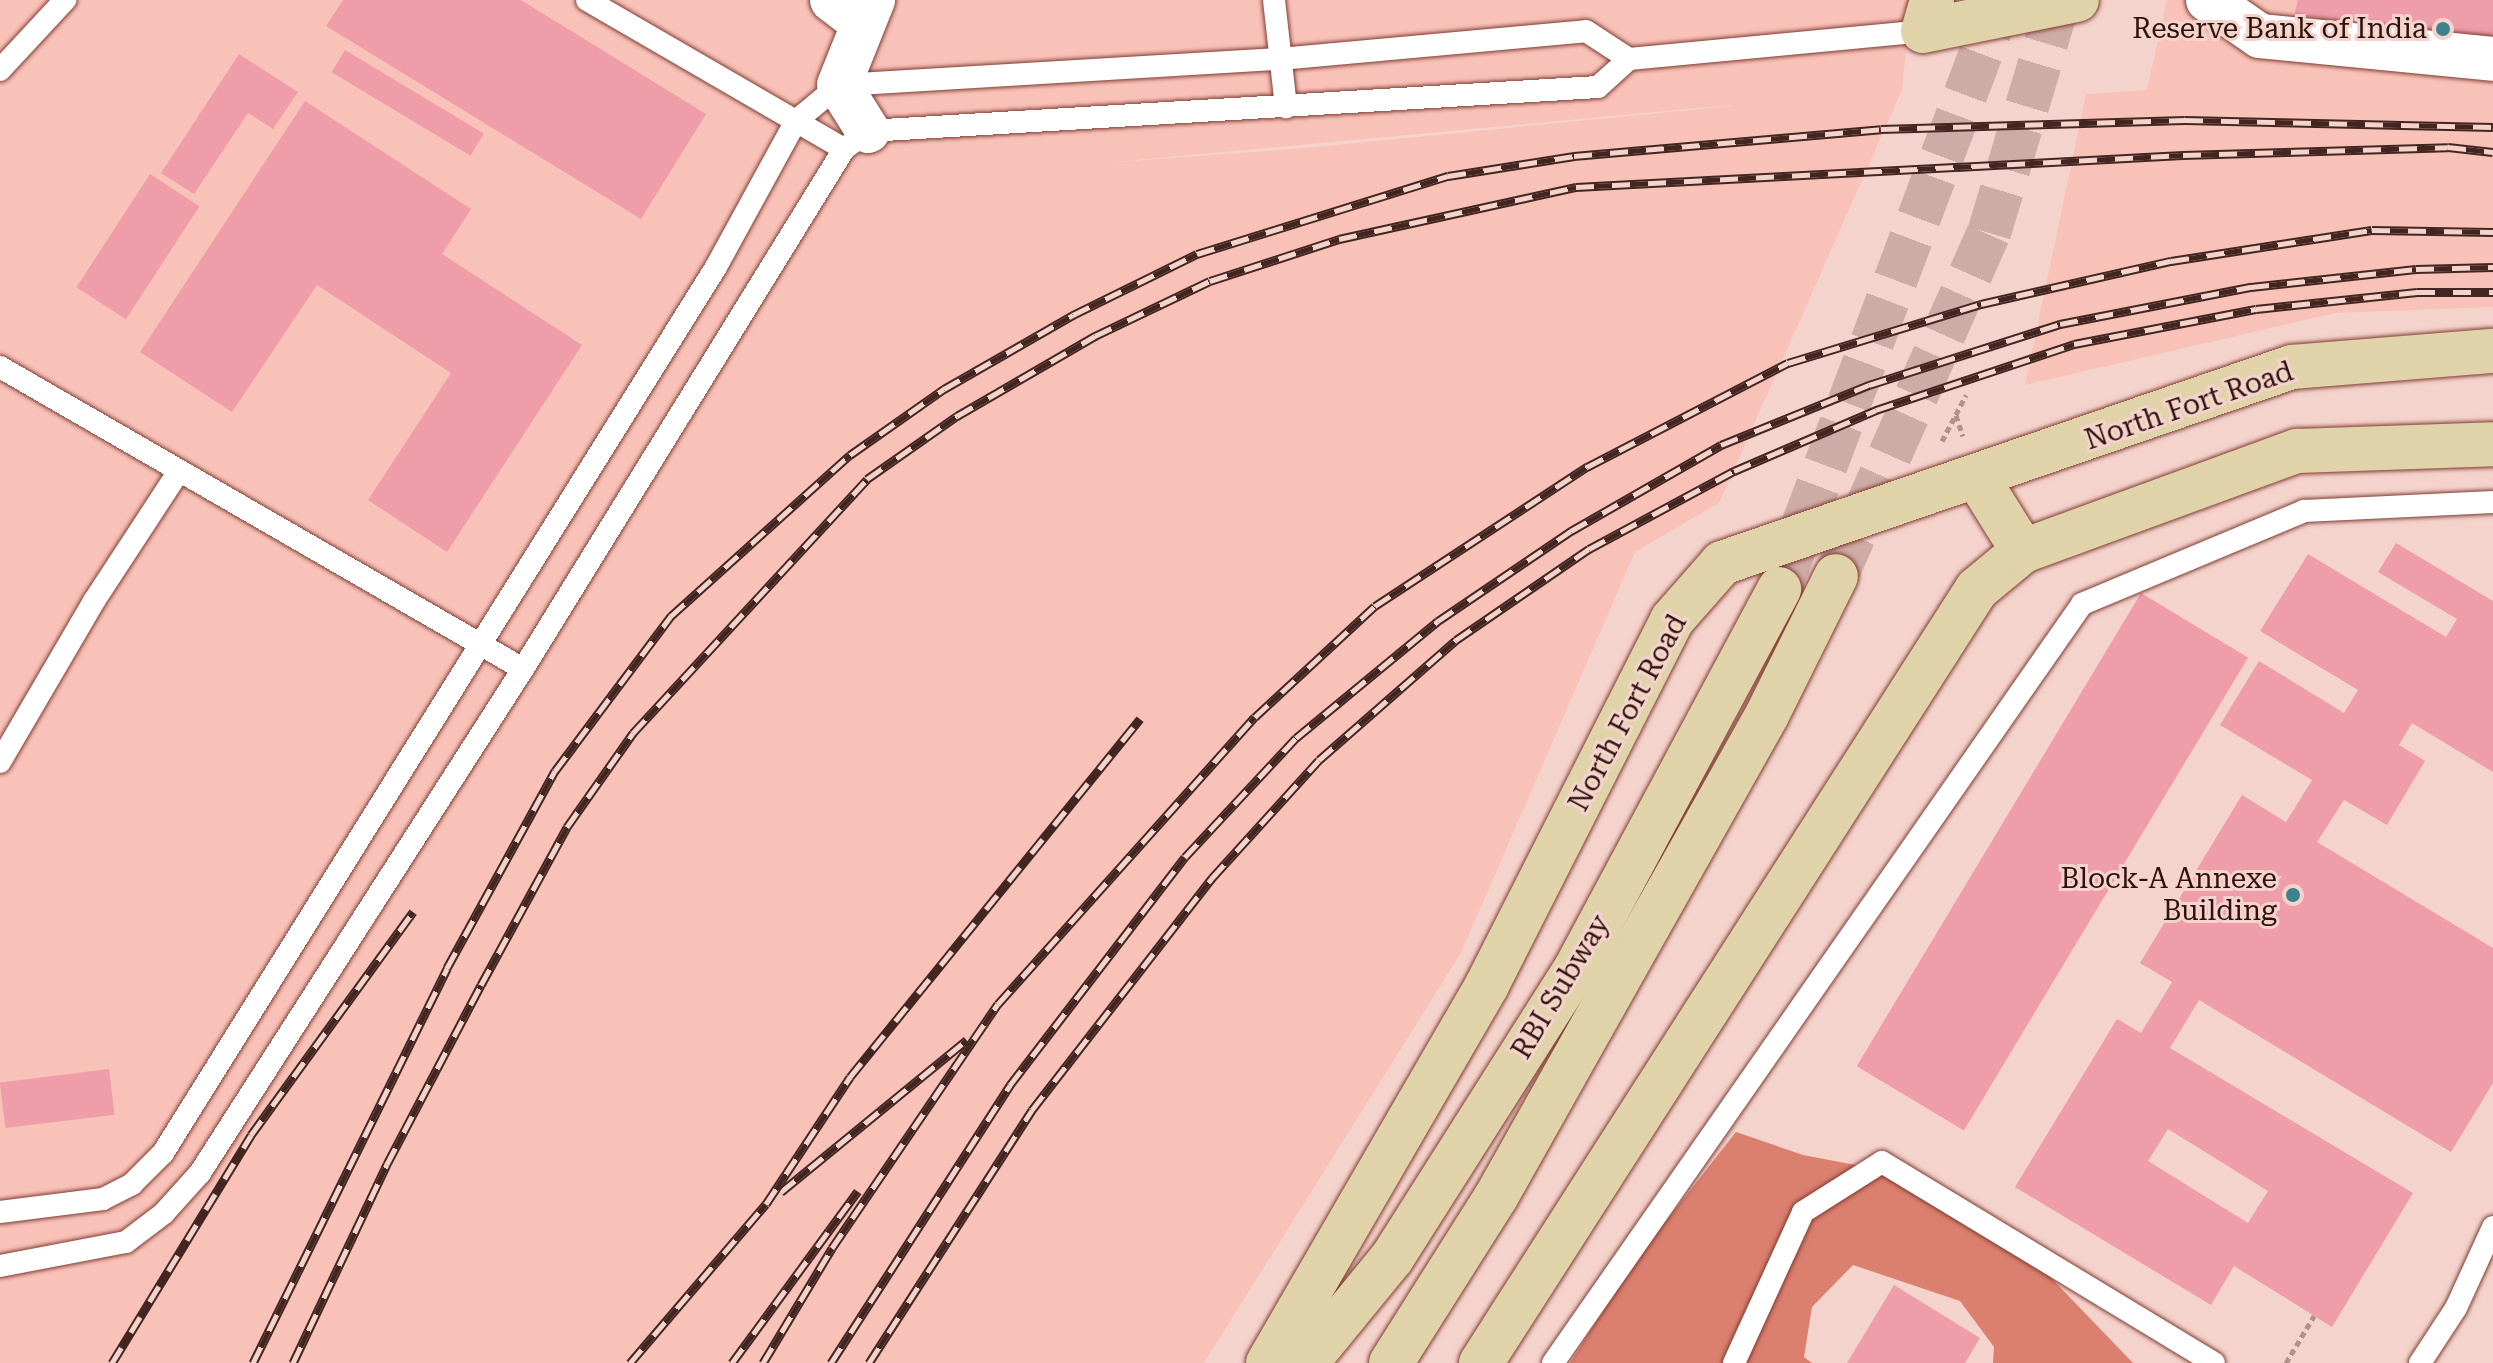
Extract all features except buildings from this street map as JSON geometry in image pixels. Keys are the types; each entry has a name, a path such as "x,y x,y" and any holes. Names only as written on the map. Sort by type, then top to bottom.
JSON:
{"main road":[{"path":"1928,16 2077,0"},
{"name":"North Fort Road","path":"1268,1363 1487,985 1672,620 1722,563 1978,479 2292,367 2493,351"},
{"path":"1481,1363 1977,589 2023,551 2297,451 2493,444"},
{"path":"1978,479 2023,551"},
{"name":"RBI Subway","path":"1391,1363 1496,1197 1767,715 1836,576"},
{"name":"RBI Subway","path":"1306,1363 1392,1258 1576,968 1779,589"}],"street":[{"path":"2208,0 2260,36 2493,59"},
{"path":"855,7 839,85 856,140"}],"lane":[{"path":"0,70 65,0"},
{"path":"587,0 796,121 856,140 1598,87 1629,59 1928,16"},
{"path":"1274,0 1286,107"},
{"path":"0,1212 103,1199 132,1184 163,1153 716,267 796,121 839,85 1280,59 1586,31 1629,59"},
{"path":"0,1266 126,1242 164,1213 200,1173 523,669 856,140"},
{"path":"1,368 523,669"},
{"path":"0,762 94,601 179,471"},
{"path":"1553,1363 2082,604 2304,511 2493,502"},
{"path":"1734,1363 1803,1212 1882,1162 2214,1363"},
{"path":"2420,1363 2456,1308 2493,1227"}],"path":[{"path":"2286,1363 2314,1316"}],"shaded area":[{"path":"0,0 1911,0 1902,90 1719,503 1635,552 1461,953 1204,1363 0,1363","holes":["1731,105 1731,106 1304,148 1104,163"]},
{"path":"2167,0 2493,0 2493,307 2335,313 2025,385 2086,94 2147,90"},
{"path":"1736,1132 1803,1155 1924,1178 2005,1230 2133,1363 1993,1363 1994,1347 1960,1301 1853,1265 1812,1307 1804,1357 1812,1363 1570,1363 1634,1262"}],"tunnel":[{"path":"1779,589 2001,0"},
{"path":"1836,576 1989,233 2059,0"}],"railway":[{"path":"253,1363 447,968 555,771 671,616 850,455 944,389 1073,315 1197,254 1448,176 1574,156 1881,129 2185,120 2493,127"},
{"path":"293,1363 387,1164 481,985 567,827 633,733 867,479 957,416 1095,336 1210,281 1339,239 1576,187 2183,155 2448,147 2493,152"},
{"path":"763,1363 832,1248 998,1004 1255,717 1375,606 1587,467 1788,363 1981,304 2171,261 2372,230 2493,232"},
{"path":"831,1363 1010,1085 1185,857 1296,738 1438,621 1571,531 1721,445 1869,385 2060,324 2251,287 2416,269 2493,267"},
{"path":"869,1363 1032,1110 1212,878 1319,760 1456,640 1589,549 1734,471 1876,410 2074,344 2256,309 2417,292 2493,292"},
{"path":"630,1363 766,1204 850,1077 1140,719"},
{"path":"112,1363 251,1135 413,912"},
{"path":"781,1192 967,1040"},
{"path":"732,1363 858,1191"}],"place":[{"name":"Reserve Bank of India","path":"2443,29"},
{"name":"Block-A Annexe Building","path":"2293,895"}]}
